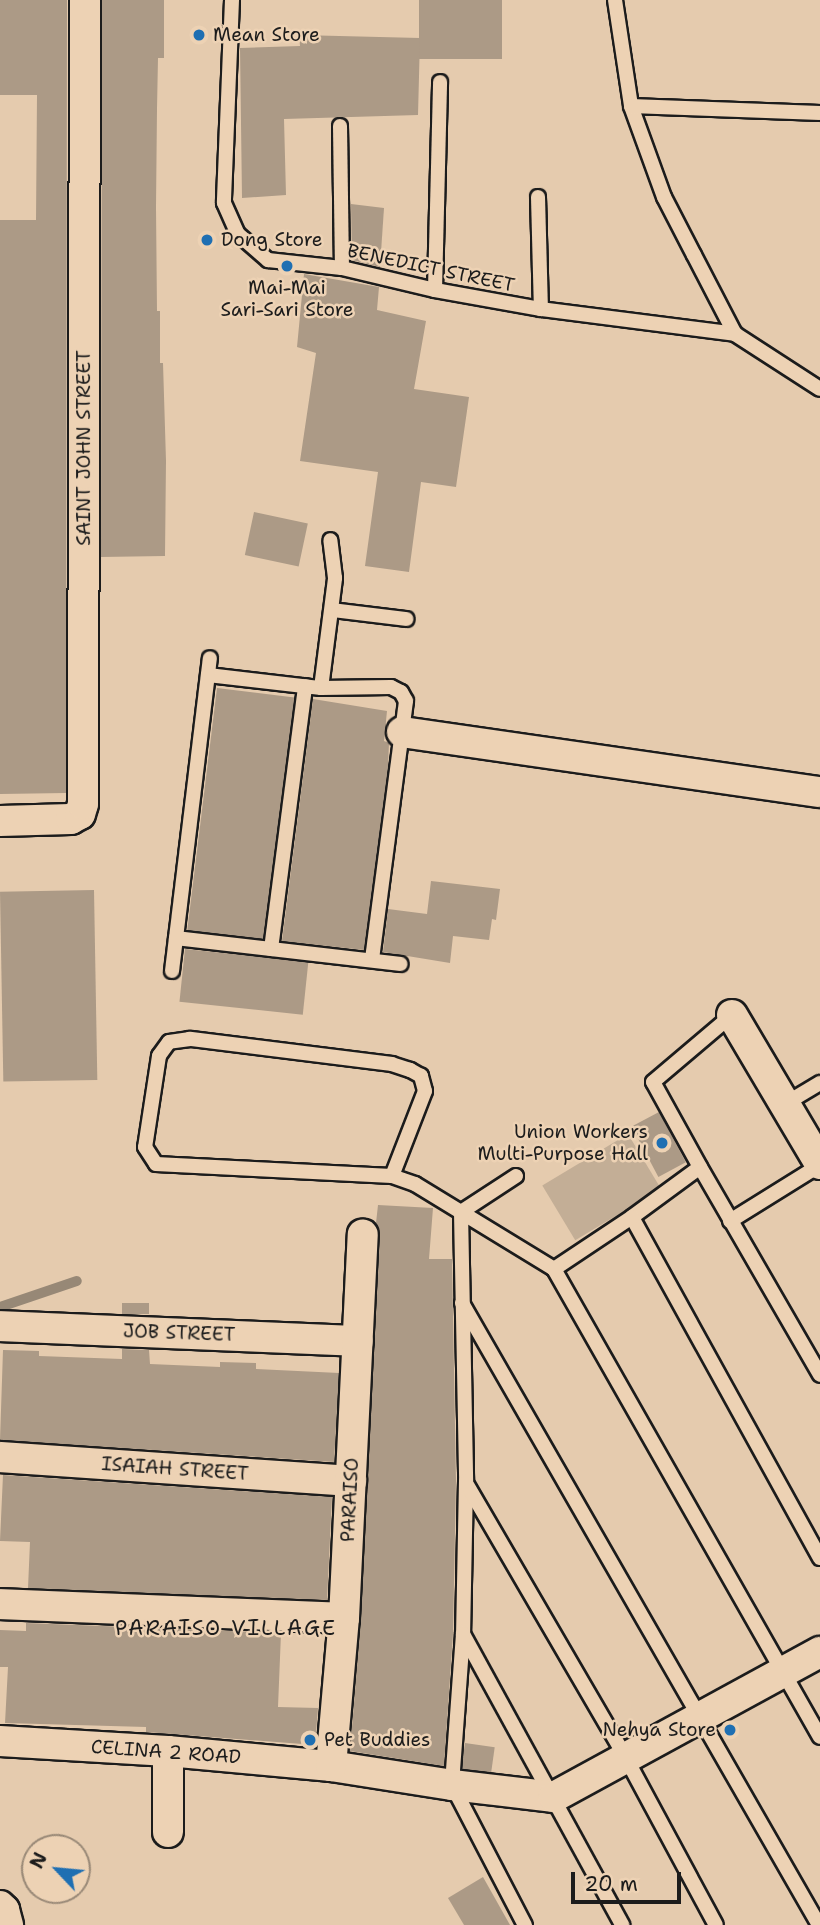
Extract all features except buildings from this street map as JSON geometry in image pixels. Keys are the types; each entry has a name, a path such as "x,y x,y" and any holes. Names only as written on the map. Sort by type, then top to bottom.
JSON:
{"street":[{"name":"SAINT JOHN STREET","path":"0,821 71,819 80,814 83,804 85,0"},
{"path":"402,732 820,792"},
{"path":"732,1015 820,1164"},
{"name":"PARAISO","path":"331,1766 344,1618 363,1234"},
{"name":"JOB STREET","path":"0,1325 358,1340"},
{"name":"ISAIAH STREET","path":"0,1457 351,1481"},
{"path":"0,1604 344,1618"},
{"path":"554,1797 627,1760 820,1652"},
{"name":"CELINA 2 ROAD","path":"0,1741 168,1751 331,1766 452,1786 554,1797"},
{"path":"168,1751 168,1832"},
{"path":"0,1906 4,1910 8,1925"}],"lane":[{"name":"BENEDICT STREET","path":"232,0 224,203 238,234 268,260 342,268 435,290 541,309 735,334"},
{"path":"615,0 632,106 664,197 735,334 820,389"},
{"path":"435,290 440,82"},
{"path":"632,106 820,113"},
{"path":"340,126 342,268"},
{"path":"538,197 541,309"},
{"path":"321,688 335,578 330,540"},
{"path":"332,610 406,619"},
{"path":"173,971 210,658"},
{"path":"208,675 321,688 391,687 401,692 406,701 372,960"},
{"path":"271,949 304,686"},
{"path":"176,938 400,964"},
{"path":"732,1015 653,1082 820,1375"},
{"path":"392,1176 425,1091 421,1076 410,1070 392,1064 190,1039 169,1042 159,1056 145,1147 156,1164 392,1176 415,1184 554,1269 820,1737"},
{"path":"785,1104 820,1083"},
{"path":"730,1221 820,1164"},
{"path":"554,1269 700,1167"},
{"path":"461,1212 516,1175"},
{"path":"461,1212 466,1481 463,1634 452,1786 525,1925"},
{"path":"632,1217 820,1558"},
{"path":"461,1301 819,1925"},
{"path":"466,1481 627,1760 716,1925"},
{"path":"463,1634 622,1925"}],"shaded area":[{"path":"628,1134 661,1189 575,1240 542,1186"}],"waterway":[{"path":"0,1307 77,1281"}],"place":[{"name":"Mean Store","path":"199,35"},
{"name":"Dong Store","path":"207,240"},
{"name":"Mai-Mai Sari-Sari Store","path":"287,266"},
{"name":"Union Workers Multi-Purpose Hall","path":"662,1143"},
{"name":"Nehya Store","path":"730,1730"},
{"name":"Pet Buddies","path":"310,1740"}],"district":[{"name":"PARAISO VILLAGE","path":"226,1628"}]}
